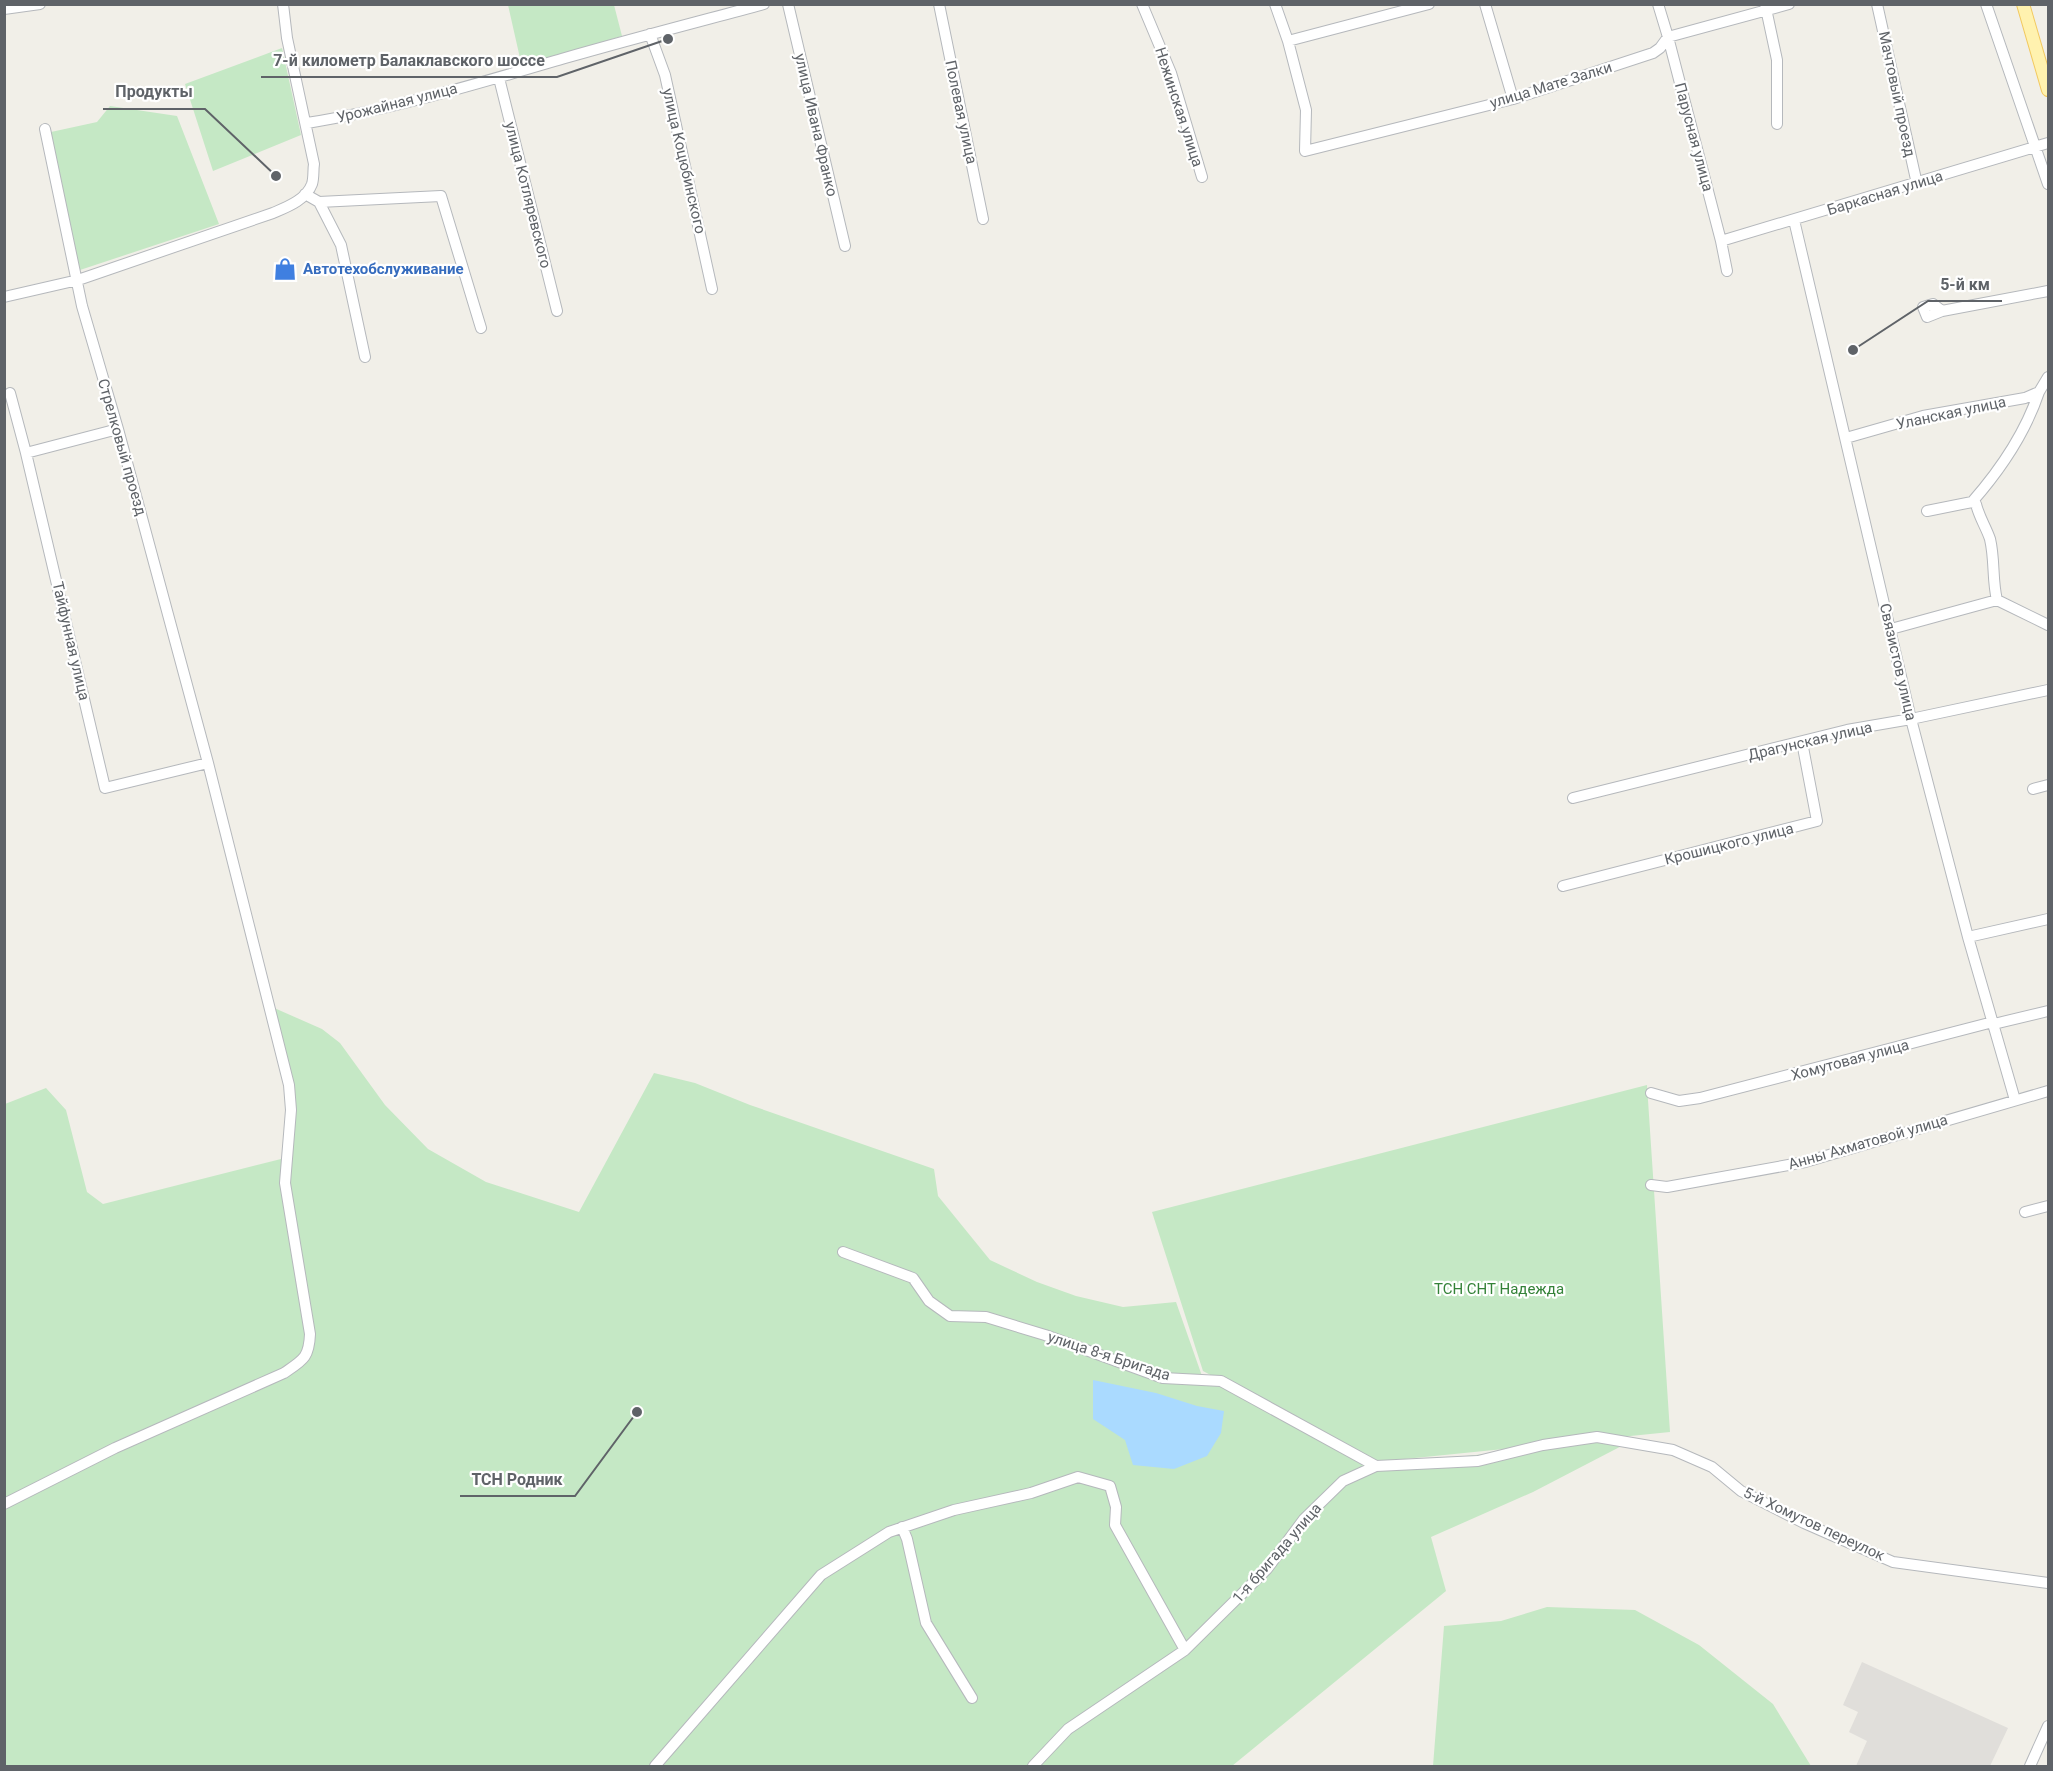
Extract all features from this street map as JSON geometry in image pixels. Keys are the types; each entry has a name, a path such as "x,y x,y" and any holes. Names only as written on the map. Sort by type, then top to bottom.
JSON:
{"main road":[{"path":"2023,4 2049,90"}],"street":[{"path":"4,9 40,4"},
{"path":"4,297 78,280 273,213 293,204 305,194 312,184 314,164 287,38 283,4"},
{"name":"Урожайная улица","path":"307,123 347,117 499,78 650,34 720,10 764,4"},
{"name":"улица Ивана Франко","path":"788,4 845,246"},
{"name":"Полевая улица","path":"939,4 983,219"},
{"name":"Нежинская улица","path":"1142,4 1171,73 1202,177"},
{"path":"1275,4 1288,41 1429,4"},
{"path":"1485,4 1513,99"},
{"name":"Парусная улица","path":"1658,4 1727,271"},
{"name":"улица Мате Залки","path":"1288,41 1306,110 1305,150 1513,99 1653,53 1668,37 1766,7 1789,4"},
{"name":"Мачтовый проезд","path":"1877,4 1917,184"},
{"path":"1986,4 2049,184"},
{"path":"1766,7 1777,60 1777,124"},
{"name":"улица Коцюбинского","path":"650,34 664,75 712,289"},
{"name":"улица Котляревского","path":"499,78 557,311"},
{"name":"Стрелковый проезд","path":"4,1504 115,1448 284,1373 303,1360 310,1350 310,1334 285,1183 291,1110 289,1085 208,763 118,429 82,306 45,129"},
{"name":"Баркасная улица","path":"1721,241 2049,143"},
{"path":"305,194 319,202 441,196 481,328"},
{"path":"319,202 341,245 365,357"},
{"name":"Связистов улица","path":"1794,220 1911,719 1968,937 2015,1100"},
{"path":"1942,312 2049,291"},
{"path":"1927,511 1972,502 2004,463 2048,378"},
{"name":"Уланская улица","path":"1846,438 1923,416 2025,398 2039,392"},
{"name":"Тайфунная улица","path":"10,393 105,788 208,763"},
{"path":"26,453 118,429"},
{"path":"1972,502 1976,504 1989,538 1994,565 1993,584 1997,600"},
{"path":"1891,629 1997,600 2049,625"},
{"name":"Драгунская улица","path":"1573,798 1847,730 2049,690"},
{"name":"Крошицкого улица","path":"1563,886 1817,821 1802,742"},
{"path":"2033,789 2049,785"},
{"path":"1968,937 2049,919"},
{"name":"Хомутовая улица","path":"1651,1093 1679,1101 1700,1098 1989,1023 1994,1024 2049,1011"},
{"name":"Анны Ахматовой улица","path":"1651,1185 1667,1187 1805,1162 2049,1091"},
{"path":"2025,1212 2049,1206"},
{"name":"улица 8-я Бригада","path":"843,1252 913,1278 929,1301 950,1316 986,1317 1045,1335 1163,1378 1221,1381 1377,1466"},
{"name":"5-й Хомутов переулок","path":"1377,1466 1478,1461 1543,1445 1596,1437 1673,1450 1712,1467 1741,1491 1893,1562 2049,1583"},
{"name":"1-я бригада улица","path":"1033,1767 1068,1729 1185,1650 1267,1569 1304,1519 1343,1481 1377,1466"},
{"path":"655,1767 821,1575 889,1532 902,1527 954,1510 1031,1493 1078,1478 1110,1486 1116,1507 1115,1525 1185,1650"},
{"path":"902,1527 907,1539 926,1623 972,1698"},
{"path":"2030,1767 2049,1726"}],"shaded area":[{"path":"1862,1662 2008,1728 1990,1766 1856,1766 1867,1741 1849,1732 1858,1712 1843,1705"}],"green space":[{"path":"508,5 614,5 622,36 522,67"},
{"path":"282,48 301,135 213,171 185,84"},
{"path":"110,106 177,116 219,224 80,270 51,132 97,122"},
{"path":"272,1007 322,1029 340,1043 385,1105 428,1149 486,1182 579,1212 654,1073 695,1083 750,1105 934,1169 938,1196 990,1260 1037,1282 1076,1296 1123,1307 1176,1302 1202,1376 1366,1464 1437,1459 1637,1438 1533,1492 1431,1537 1446,1591 1232,1766 5,1766 5,1104 46,1088 66,1110 87,1192 103,1204 289,1157 293,1092"},
{"name":"ТСН СНТ Надежда","path":"1647,1085 1670,1432 1375,1462 1203,1371 1152,1212"},
{"path":"1547,1607 1635,1610 1699,1645 1773,1704 1811,1766 1433,1766 1444,1626 1501,1621"}],"water":[{"path":"1093,1380 1156,1393 1197,1406 1224,1411 1221,1433 1207,1456 1174,1469 1133,1465 1125,1440 1093,1419"}],"place":[{"name":"7-й километр Балаклавского шоссе","path":"668,39"},
{"name":"Продукты","path":"276,176"},
{"name":"Автотехобслуживание","path":"285,269"},
{"name":"5-й км","path":"1853,350"},
{"name":"ТСН Родник","path":"637,1412"}]}
